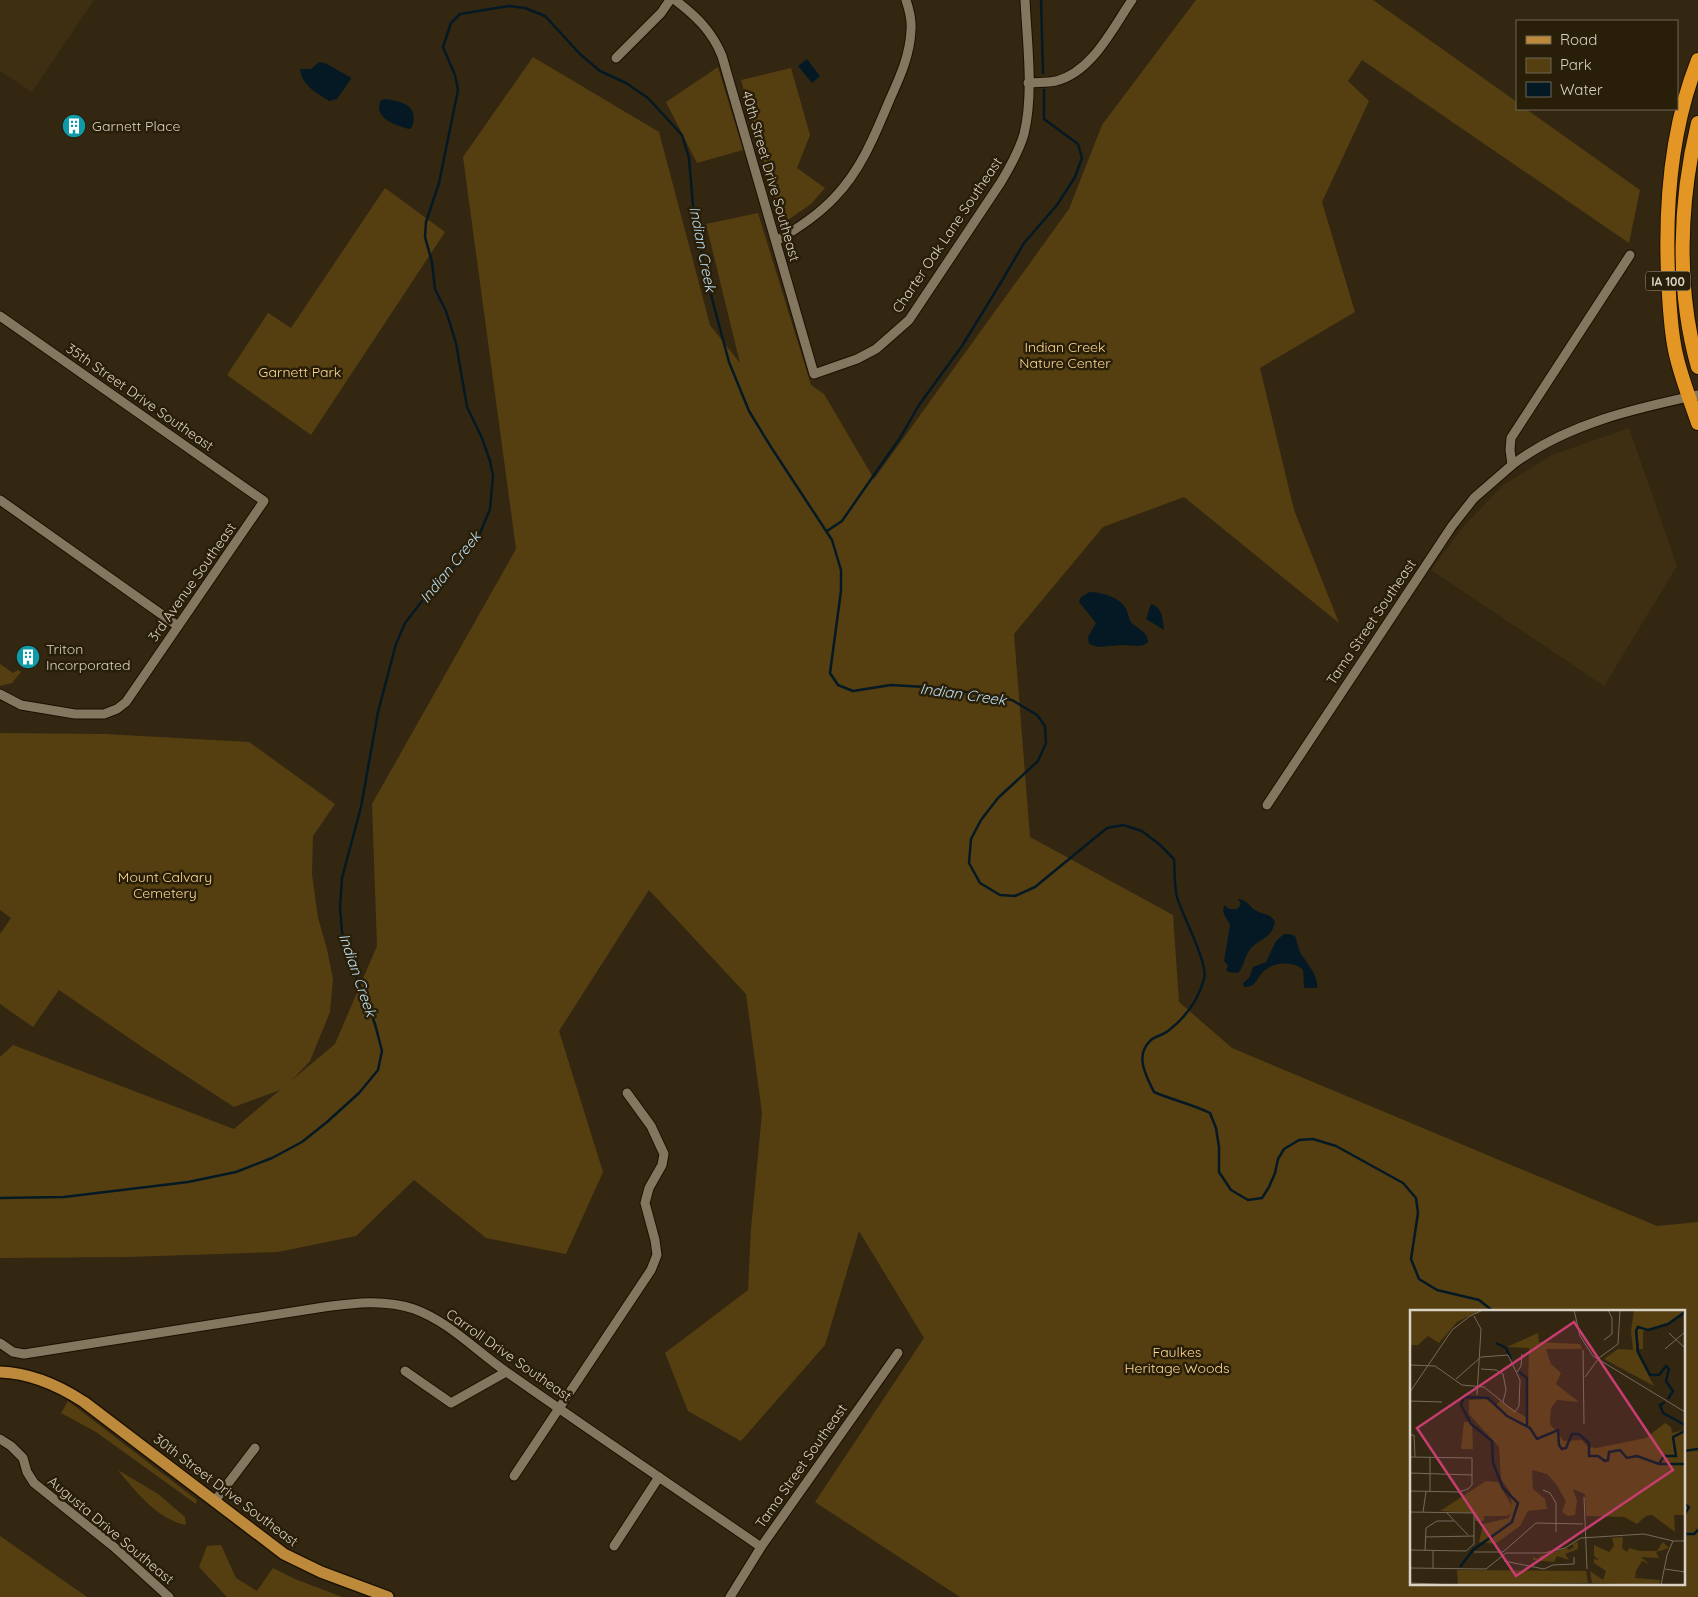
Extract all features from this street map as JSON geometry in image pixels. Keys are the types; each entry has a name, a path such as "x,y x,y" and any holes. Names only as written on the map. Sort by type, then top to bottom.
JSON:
{"highway":[{"name":"IA 100","path":"1698,60 1676,135 1668,194 1666,230 1671,319 1676,352 1693,396 1698,423"},
{"name":"IA 100","path":"1698,122 1686,198 1684,268 1689,320 1698,368"}],"main road":[{"name":"30th Street Drive Southeast","path":"0,1372 23,1375 58,1386 84,1402 284,1554 321,1572 388,1597"}],"street":[{"path":"616,58 661,13 670,0"},
{"name":"40th Street Drive Southeast","path":"676,0 702,22 710,32 722,56 814,374"},
{"path":"776,242 820,212 834,198 859,166 868,150 905,64 911,28 906,0"},
{"name":"Charter Oak Lane Southeast","path":"814,374 857,359 876,349 909,320 1001,182 1014,159 1024,134 1027,108 1025,0"},
{"path":"1028,83 1056,81 1075,73 1090,61 1132,0"},
{"path":"1512,465 1511,438 1630,255"},
{"name":"35th Street Drive Southeast","path":"0,316 264,501"},
{"name":"Tama Street Southeast","path":"1267,806 1452,526 1474,498 1512,465 1551,440 1606,417 1693,396"},
{"path":"0,500 178,626"},
{"name":"3rd Avenue Southeast","path":"0,694 20,705 75,714 104,714 117,709 126,702 264,501"},
{"path":"514,1476 650,1270 657,1255 645,1203 649,1188 662,1165 664,1154 651,1126 627,1093"},
{"name":"Carroll Drive Southeast","path":"0,1343 13,1352 24,1354 364,1302 390,1304 414,1309 433,1318 464,1338 506,1372 761,1547"},
{"name":"Tama Street Southeast","path":"730,1597 761,1547 898,1353"},
{"path":"405,1371 451,1403 506,1372"},
{"name":"Augusta Drive Southeast","path":"0,1439 12,1446 23,1458 27,1472 34,1483 114,1547 169,1597"},
{"path":"214,1502 255,1448"},
{"path":"614,1546 659,1477"}],"shaded area":[{"path":"0,0 94,0 32,92 0,71"},
{"path":"1629,428 1677,566 1604,686 1431,570 1463,527 1503,485 1552,455"}],"green space":[{"path":"1196,0 1373,0 1516,101 1516,110 1527,110 1640,190 1629,243 1362,60 1348,81 1369,101 1322,202 1355,312 1260,368 1294,510 1339,623 1184,497 1103,527 1014,634 1030,837 1173,915 1179,1002 1232,1048 1657,1226 1698,1222 1698,1597 960,1597 815,1502 924,1338 859,1231 825,1345 741,1441 688,1411 665,1353 748,1290 751,1229 762,1113 746,994 649,890 559,1031 603,1172 566,1254 486,1238 414,1180 356,1236 278,1252 128,1257 0,1258 0,1057 13,1045 234,1129 280,1090 234,1107 59,990 33,1027 0,1004 0,934 11,918 0,910 0,733 105,734 249,742 335,804 313,836 312,874 318,918 333,979 330,1012 310,1061 292,1080 335,1044 377,946 372,804 516,549 463,157 533,57 659,132 710,325 740,363 706,224 758,213 811,385 824,394 874,479 1069,209 1102,125"},
{"path":"718,67 743,150 697,163 666,102"},
{"path":"791,68 810,135 797,168 825,188 811,204 782,224 741,80"},
{"name":"Garnett Park","path":"385,188 445,232 311,435 227,375 268,313 291,328"},
{"path":"0,664 13,673 18,670 21,672 12,683 0,686"},
{"path":"68,1401 197,1500 196,1504 96,1432 61,1413"},
{"path":"118,1470 158,1494 185,1517 186,1525 175,1522 156,1511"},
{"path":"0,1536 87,1597 0,1597"},
{"path":"221,1545 236,1578 257,1591 273,1568 295,1579 342,1597 227,1597 199,1567 207,1546"}],"water":[{"path":"807,59 820,76 812,83 798,66"},
{"path":"319,62 325,63 351,79 337,99 329,101 310,88 301,75 300,69 311,69"},
{"path":"386,99 404,104 412,110 414,120 410,129 398,126 383,116 379,106 381,100"},
{"path":"1089,592 1109,596 1122,603 1131,622 1146,635 1148,642 1139,646 1098,647 1089,644 1088,637 1096,623 1079,602 1081,597"},
{"path":"1151,604 1160,611 1164,630 1146,619"},
{"path":"1238,899 1258,912 1271,917 1275,922 1270,933 1249,951 1238,973 1226,970 1228,966 1224,961 1230,925 1223,911 1225,905 1229,909 1237,909 1241,904"},
{"path":"1284,934 1295,936 1300,952 1316,978 1317,988 1304,988 1303,970 1290,964 1279,964 1269,967 1262,972 1252,986 1244,987 1243,983 1249,978 1253,967 1266,962 1276,941"}],"waterway":[{"path":"1041,0 1043,73"},
{"name":"Indian Creek","path":"0,1198 64,1197 188,1182 236,1172 272,1158 302,1142 359,1093 378,1070 382,1051 375,1024 350,962 342,932 340,907 342,878 361,807 378,712 396,644 405,623 426,596 458,563 478,538 490,509 493,476 482,438 467,407 456,343 446,311 435,289 432,262 425,237 426,222 439,183 458,90 455,75 443,47 451,23 460,14 509,6 525,8 545,16 580,54 600,71 626,83 648,98 682,135 689,158 693,206 707,280 729,362 749,411 832,540 841,570 841,591 830,673 838,685 853,691 891,685 943,688 1012,700 1037,715 1045,726 1046,743 1038,761 998,798 981,820 971,839 969,863 980,883 1000,895 1015,896 1035,887 1107,828 1123,825 1142,831 1160,845 1174,859 1177,897 1203,962 1204,979 1198,995 1180,1020 1168,1031 1151,1040 1143,1052 1143,1066 1154,1092 1210,1113 1216,1128 1219,1147 1219,1172 1231,1190 1248,1200 1262,1198 1269,1187 1278,1159 1284,1149 1299,1140 1313,1139 1336,1146 1403,1183 1416,1198 1418,1213 1411,1259 1419,1279 1437,1290 1479,1300 1492,1310"},
{"path":"827,531 842,521 900,438 919,405 962,346 1024,243 1057,205 1075,177 1082,158 1078,144 1044,119 1044,90"},
{"name":"Indian Creek","path":"1686,1451 1698,1449"},
{"path":"1686,1505 1689,1507 1686,1512"},
{"path":"1686,1534 1694,1534 1698,1530"}],"place":[{"name":"Garnett Place","path":"74,126"},
{"name":"Triton Incorporated","path":"28,657"}],"park label":[{"name":"Indian Creek Nature Center","path":"1065,356"},
{"name":"Mount Calvary Cemetery","path":"165,886"},
{"name":"Faulkes Heritage Woods","path":"1177,1360"}]}
